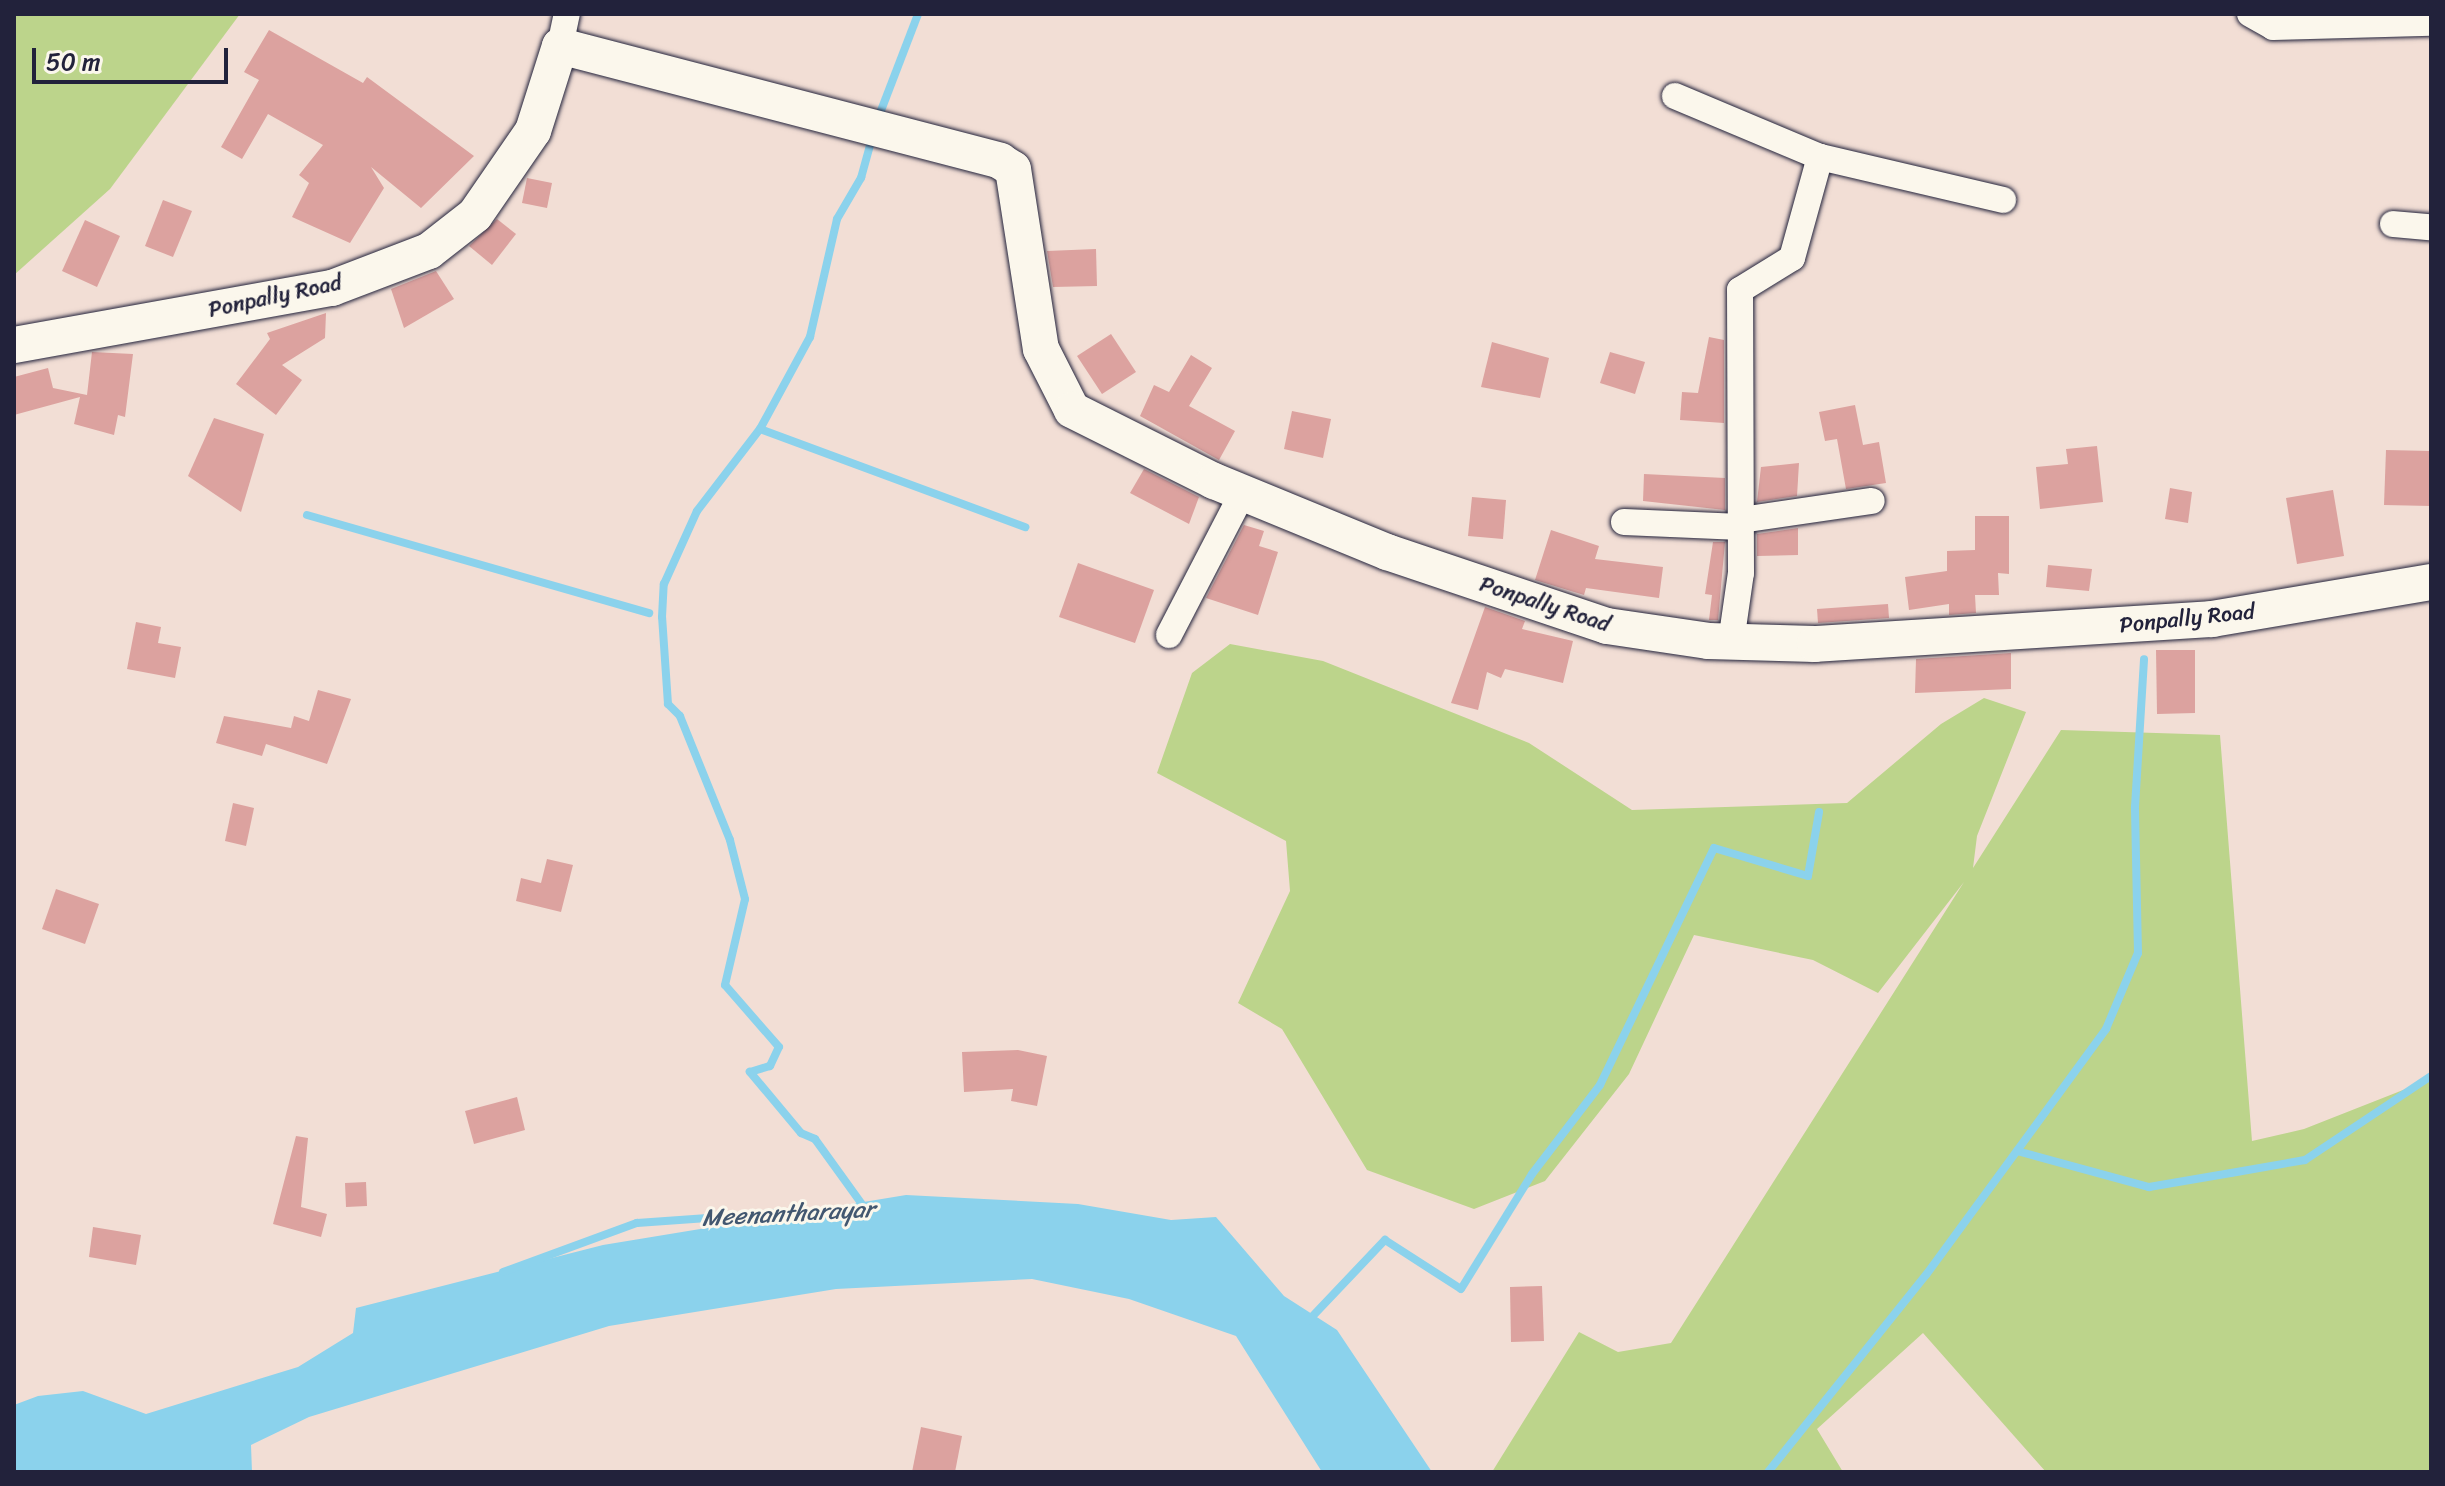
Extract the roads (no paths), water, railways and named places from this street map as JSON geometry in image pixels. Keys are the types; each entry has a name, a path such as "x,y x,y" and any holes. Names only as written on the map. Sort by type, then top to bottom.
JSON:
{"main road":[{"name":"Ponpally Road","path":"14,345 332,288 429,251 475,215 533,131 564,30 1013,169 1041,349 1072,410 1243,492 1387,552 1607,626 1731,642 1815,644 2212,619 2431,582"}],"street":[{"path":"2250,14 2273,27 2431,23"},
{"path":"1675,96 1820,157 2003,200"},
{"path":"1731,642 1741,524 1740,290 1792,258 1820,157"},
{"path":"2393,224 2431,227"},
{"path":"1169,635 1243,492"},
{"path":"1624,522 1741,524 1872,501"}],"water":[{"path":"906,1195 1078,1204 1171,1220 1216,1217 1284,1296 1337,1330 1432,1472 1322,1472 1236,1336 1129,1299 1032,1279 836,1289 609,1326 309,1417 251,1445 252,1472 14,1472 14,1405 38,1396 83,1391 146,1414 298,1367 353,1333 356,1308 603,1245"}],"waterway":[{"path":"877,121 918,14"},
{"path":"864,1207 815,1139 801,1133 750,1072 770,1066 779,1047 725,985 745,899 730,840 680,716 668,704 662,617 664,584 697,511 760,429 810,337 837,219 861,178 872,138"},
{"path":"760,429 1025,527"},
{"path":"307,515 649,613"},
{"path":"1768,1472 1926,1275 2106,1029 2138,953 2135,807 2144,659"},
{"path":"1308,1321 1385,1240 1461,1289 1532,1174 1600,1085 1714,848 1808,876 1819,812"},
{"path":"2017,1151 2149,1187 2305,1160 2431,1076"},
{"name":"Meenantharayar","path":"503,1272 637,1223 789,1212"}]}
